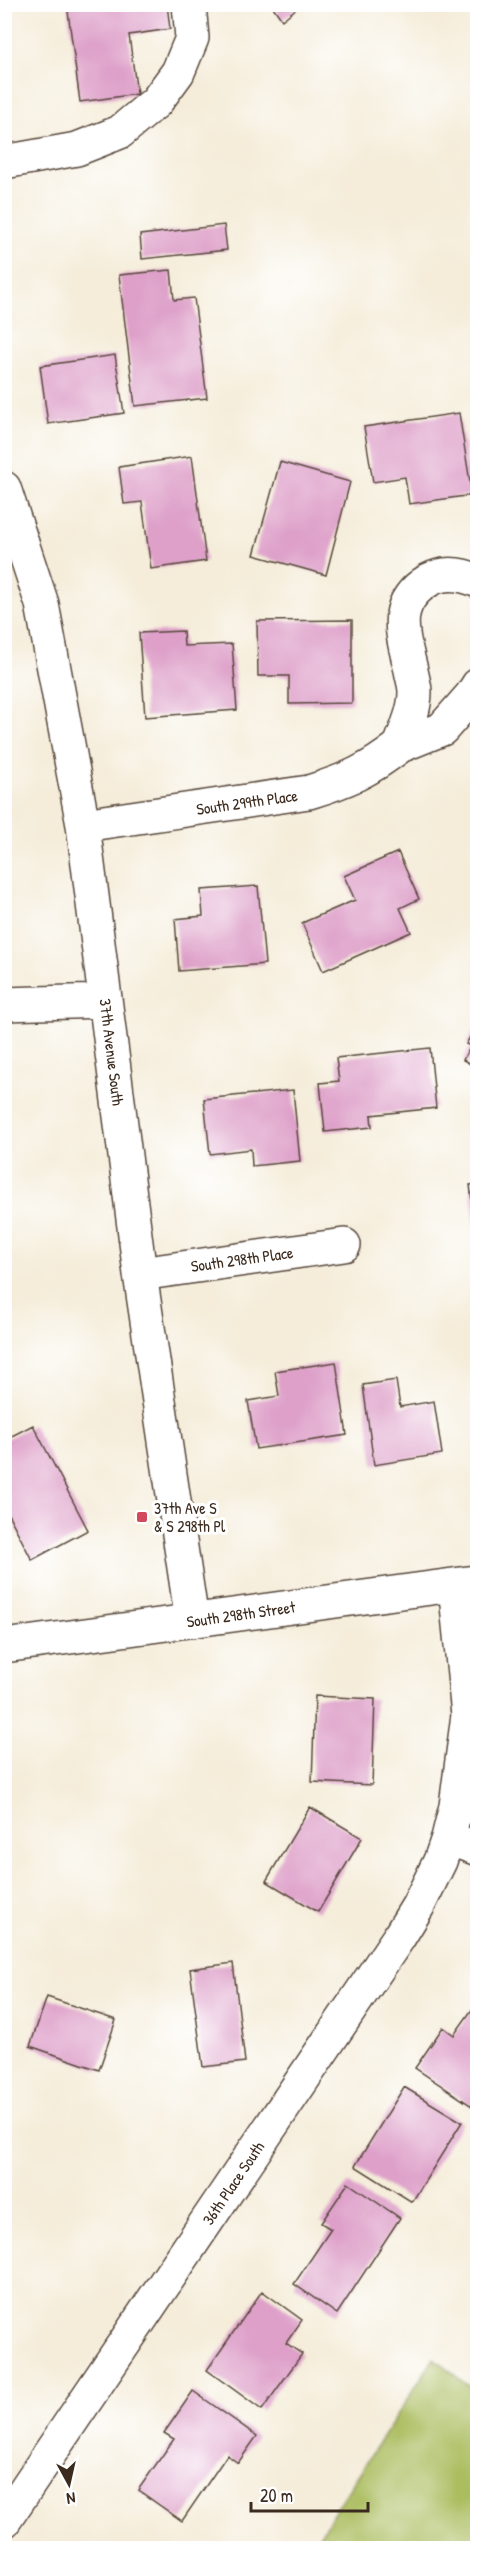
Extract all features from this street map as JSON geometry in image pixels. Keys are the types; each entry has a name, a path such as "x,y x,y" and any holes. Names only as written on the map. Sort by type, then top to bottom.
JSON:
{"street":[{"path":"4,162 77,149 120,132 156,102 178,72 192,38 189,4"},
{"name":"37th Avenue South","path":"4,488 42,604 83,825 140,1274 192,1621"},
{"path":"400,746 412,712 415,691 401,628 402,612 409,598 420,586 434,577 450,574 465,575 477,581"},
{"name":"South 299th Place","path":"83,825 309,792 345,781 364,772 400,746 442,729 471,696 477,685"},
{"path":"4,1004 105,1001"},
{"name":"South 298th Place","path":"140,1274 344,1245"},
{"name":"South 298th Street","path":"4,1646 466,1584"},
{"name":"36th Place South","path":"4,2522 399,1936 428,1887 463,1844 456,1806 468,1715 466,1584"}],"green space":[{"path":"434,2358 477,2392 477,2548 311,2548"}],"building":[{"path":"67,4 167,4 170,29 129,35 137,94 80,102"},
{"path":"271,4 302,4 282,20"},
{"path":"224,225 227,250 142,259 140,235"},
{"path":"171,270 174,300 194,298 207,398 135,406 119,275"},
{"path":"115,355 124,413 48,424 40,366"},
{"path":"459,413 472,495 409,504 405,477 373,482 364,427"},
{"path":"192,456 206,561 151,569 142,502 124,504 119,467"},
{"path":"280,462 350,482 326,575 254,555"},
{"path":"352,620 352,703 289,704 289,676 258,676 257,621"},
{"path":"183,631 184,646 232,644 237,710 145,717 139,633"},
{"path":"398,852 419,899 400,908 411,932 323,971 302,923 355,900 344,876"},
{"path":"258,886 265,964 179,971 175,919 203,916 201,890"},
{"path":"478,1023 478,1068 463,1060 471,1046 466,1044"},
{"path":"430,1048 436,1108 371,1115 372,1127 325,1132 320,1083 339,1081 336,1058"},
{"path":"293,1090 300,1161 252,1166 251,1149 210,1154 204,1099"},
{"path":"478,1184 478,1233 476,1233 470,1185"},
{"path":"336,1362 347,1435 256,1449 248,1401 279,1396 275,1371"},
{"path":"396,1380 400,1407 434,1401 442,1454 374,1465 363,1385"},
{"path":"33,1425 88,1530 32,1560 4,1506 4,1440"},
{"path":"315,1696 375,1699 372,1785 312,1782"},
{"path":"310,1807 362,1838 318,1912 266,1881"},
{"path":"233,1963 245,2062 203,2067 190,1969"},
{"path":"47,1997 116,2020 99,2070 30,2046"},
{"path":"478,2001 478,2110 415,2068 443,2027 454,2035"},
{"path":"404,2087 462,2122 412,2202 355,2166"},
{"path":"348,2183 400,2218 337,2314 294,2284 331,2229 321,2223"},
{"path":"262,2291 302,2320 286,2343 302,2354 262,2410 207,2370"},
{"path":"193,2391 257,2436 238,2463 227,2455 182,2521 138,2490 174,2439 164,2433"}],"place":[{"name":"37th Ave S & S 298th Pl","path":"142,1517"}]}
